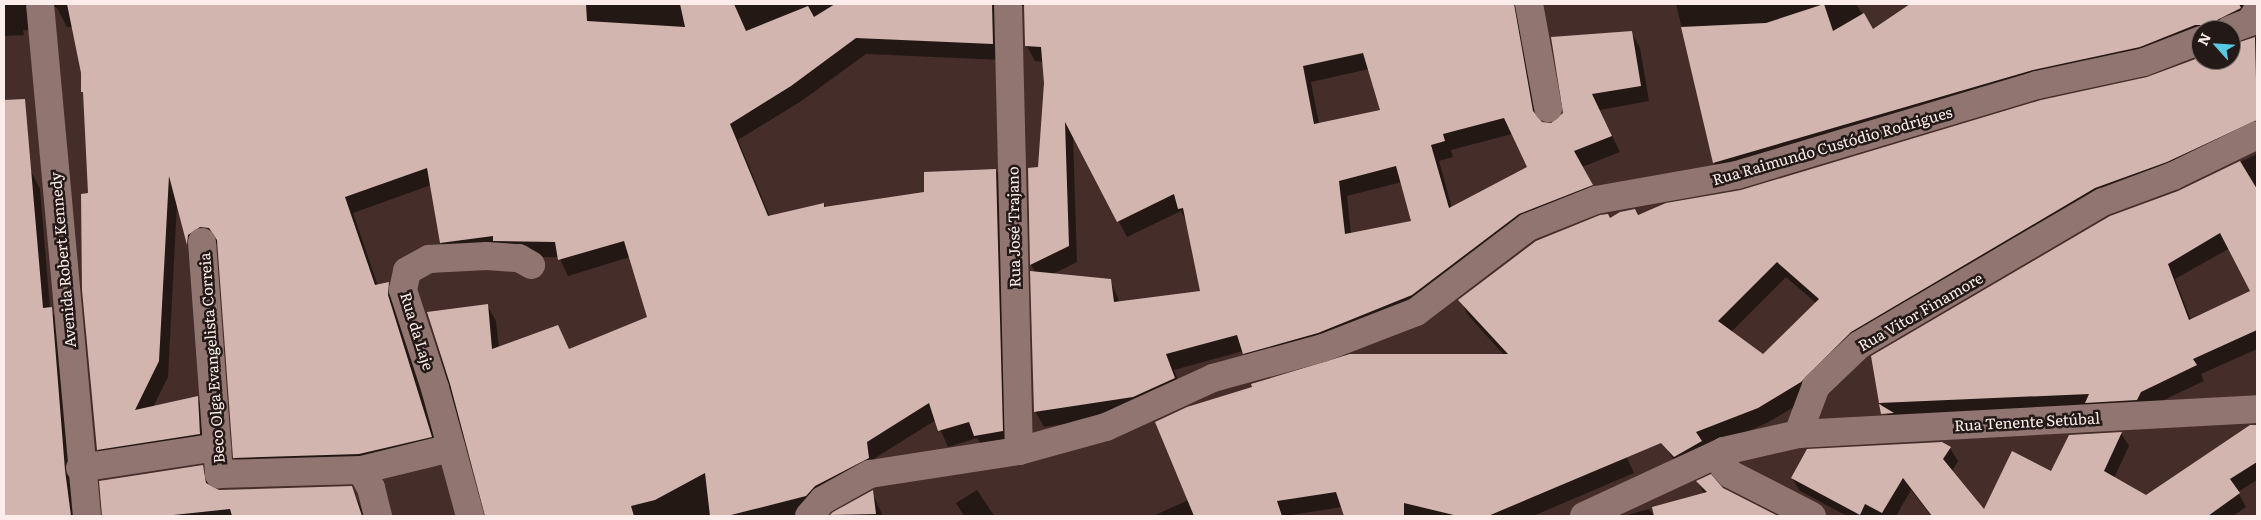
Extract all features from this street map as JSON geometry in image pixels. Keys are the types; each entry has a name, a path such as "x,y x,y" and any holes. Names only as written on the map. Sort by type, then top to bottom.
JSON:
{"street":[{"name":"Avenida Robert Kennedy","path":"40,4 80,468 87,516"},
{"name":"Rua José Trajano","path":"1008,4 1019,451"},
{"path":"1529,4 1548,108"},
{"path":"2241,25 2250,22 2257,11"},
{"name":"Rua Raimundo Custódio Rodrigues","path":"809,516 823,500 870,474 1019,451 1106,427 1212,378 1323,348 1416,312 1528,227 1596,200 1737,175 2037,85 2144,62 2191,44"},
{"name":"Rua Vitor Finamore","path":"1798,434 1816,386 1859,345 2102,202 2173,176 2257,135"},
{"name":"Beco Olga Evangelista Correia","path":"202,242 218,461"},
{"name":"Rua da Laje","path":"470,516 413,314 403,290 407,271 429,259 487,256 519,258 531,265"},
{"name":"Rua Tenente Setúbal","path":"1798,434 2257,408"},
{"path":"1584,516 1724,451 1798,434"},
{"path":"80,468 218,461 361,470 451,448"},
{"path":"1724,451 1724,467 1730,474 1812,516"},
{"path":"361,470 377,511"}],"building":[{"path":"67,4 586,4 587,21 685,27 680,4 734,4 746,31 808,6 814,17 835,4 992,4 993,44 856,38 791,86 730,124 768,216 824,203 824,207 924,192 924,172 996,169 1003,431 974,436 969,422 938,431 929,403 867,442 869,458 815,486 806,496 727,516 710,516 705,473 655,500 631,506 634,516 485,516 450,384 427,312 488,304 492,349 558,325 569,349 647,317 624,241 558,260 555,242 493,241 493,236 440,243 427,168 345,197 375,285 389,282 388,295 432,437 359,454 233,458 217,240 209,228 200,227 188,235 187,245 169,176 159,361 135,410 198,396 200,434 97,450 82,290 81,194 88,193 83,92 81,92 81,73"},
{"path":"1024,4 1514,4 1533,111 1542,122 1551,123 1563,113 1551,37 1632,31 1641,86 1592,94 1612,136 1574,151 1593,185 1519,214 1412,295 1318,333 1243,354 1237,335 1166,354 1175,378 1133,397 1034,412 1030,271 1111,279 1114,302 1200,291 1183,208 1178,209 1174,194 1117,222 1065,122 1069,246 1030,265 1028,168 1038,167 1044,83 1041,47 1025,46","holes":["1363,53 1380,110 1314,124 1303,66","1504,118 1527,167 1449,208 1431,145 1445,141 1443,134","1396,166 1411,221 1345,234 1339,181"]},
{"path":"1824,4 1833,31 1864,13 1873,29 1910,4 2239,4 2241,8 2217,20 2191,20 2191,27 2140,47 2033,70 1713,163 1681,27 1766,23"},
{"path":"2255,37 2257,120 2167,162 2095,188 1851,332 1801,382 1758,408 1696,432 1702,441 1674,457 1661,443 1488,516 1458,516 1404,503 1404,516 1344,516 1336,492 1277,501 1282,516 1194,516 1155,422 1187,407 1252,387 1251,384 1350,354 1508,354 1458,300 1536,241 1600,215 1608,214 1610,218 1620,212 1635,209 1638,215 1666,203 1741,190 2041,100 2147,77 2191,61 2191,70 2241,70 2241,42","holes":["1777,262 1819,299 1763,354 1718,321"]},
{"path":"25,99 43,308 52,307 65,470 71,516 4,516 4,100"},
{"path":"2240,161 2257,189 2257,330 2193,359 2197,365 2141,392 2137,400 2085,403 2089,394 1879,403 1871,356 2110,216 2178,191","holes":["2220,233 2250,291 2189,320 2168,264"]},
{"path":"1879,404 1894,413 1881,414"},
{"path":"2250,425 2257,425 2257,462 2230,479 2240,493 2208,516 1932,516 1903,478 1882,513 1865,504 1860,515 1791,478 1807,449 1942,442 1951,447 1943,459 1984,509 2012,451 2051,471 2069,435 2122,432 2104,471 2146,495"},
{"path":"203,465 206,483 219,490 352,486 362,516 232,516 230,509 164,516 102,516 99,481"},
{"path":"1711,474 1723,488 1778,516 1654,516 1652,507 1707,492 1696,481"},
{"path":"873,490 876,514 830,515 833,512"}]}
